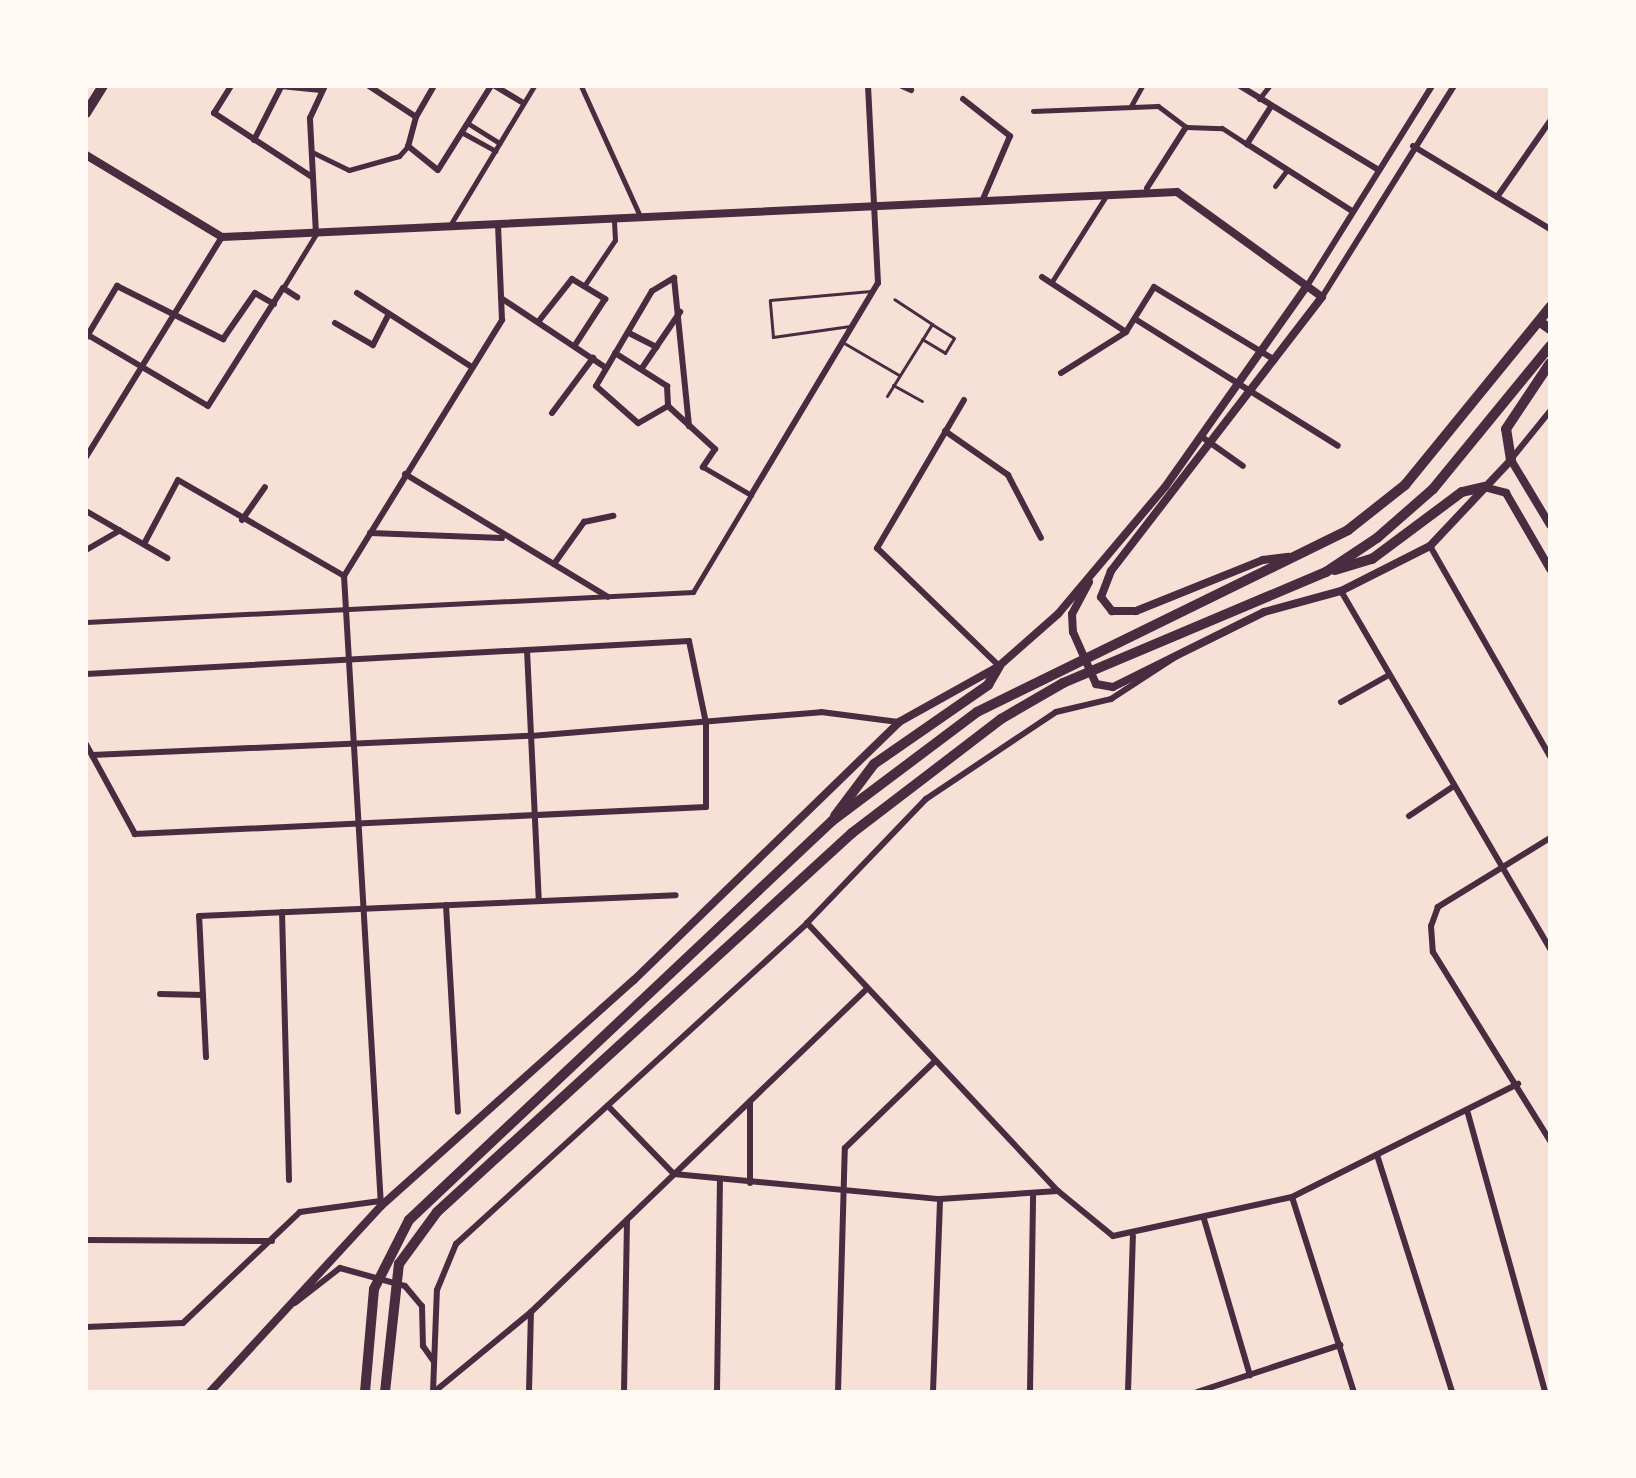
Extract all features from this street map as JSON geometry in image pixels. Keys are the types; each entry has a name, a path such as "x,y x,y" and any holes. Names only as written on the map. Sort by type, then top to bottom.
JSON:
{"main road":[{"path":"86,113 103,86"},
{"path":"365,1392 374,1289 409,1220 832,821 977,712 1303,555 1405,485 1550,307"},
{"path":"1540,322 1550,329"},
{"path":"1326,572 1433,489 1550,346"},
{"path":"1511,460 1506,429 1550,363"},
{"path":"385,1392 399,1264 437,1212 852,833 1001,719 1063,683 1326,572 1372,559 1462,492 1484,487"},
{"path":"832,821 874,764 988,685 999,666"}],"street":[{"path":"231,86 214,113 312,177"},
{"path":"254,140 281,86 323,88 310,118 316,234 274,304 208,406 87,335 117,286 173,317 223,339 255,293 274,304"},
{"path":"369,86 416,117"},
{"path":"408,146 416,117 434,86"},
{"path":"408,146 438,170 493,86 523,103"},
{"path":"448,228 534,86"},
{"path":"581,86 642,220"},
{"path":"86,622 693,592 875,291 868,86"},
{"path":"902,86 911,90"},
{"path":"1131,107 1142,86"},
{"path":"1240,86 1270,108 1377,169"},
{"path":"1259,100 1269,86"},
{"path":"210,1392 380,1204 634,980 899,722 999,666 1092,576 1202,437 1264,351 1432,86"},
{"path":"1303,555 1263,560 1127,612 1103,604 1101,590 1111,571 1256,390 1322,297 1413,146 1454,86"},
{"path":"963,99 1010,136 983,199"},
{"path":"1033,111 1158,106 1186,127 1222,128 1352,211"},
{"path":"1247,144 1270,108"},
{"path":"1497,197 1550,121"},
{"path":"469,124 500,143"},
{"path":"1147,188 1186,127"},
{"path":"463,133 495,151"},
{"path":"312,152 349,170 408,146"},
{"path":"1413,146 1550,229"},
{"path":"86,155 222,237 642,220 1108,194 1147,188 1177,192 1322,297"},
{"path":"1275,186 1287,170"},
{"path":"1051,283 1108,194"},
{"path":"584,286 615,240 614,221"},
{"path":"380,1204 344,576 502,320 498,225"},
{"path":"86,457 222,237"},
{"path":"1042,277 1126,332"},
{"path":"538,322 572,279 605,299 575,345"},
{"path":"668,406 638,423 597,389 605,367 629,333 652,291 678,279 689,426"},
{"path":"1061,373 1126,332 1154,287 1276,360"},
{"path":"283,288 297,297"},
{"path":"357,293 472,367"},
{"path":"501,298 605,367"},
{"path":"642,368 680,312"},
{"path":"335,323 373,345 389,314"},
{"path":"1135,319 1241,380 1338,446"},
{"path":"629,333 657,347"},
{"path":"615,353 667,386 668,406 715,449 703,467 751,495"},
{"path":"552,413 593,358"},
{"path":"964,400 877,548 999,666"},
{"path":"1092,576 1072,614 1073,632 1096,684 1113,687 1264,612 1341,591 1430,546 1511,460 1550,411"},
{"path":"945,431 1008,475 1041,538"},
{"path":"1202,437 1243,466"},
{"path":"1511,460 1550,525"},
{"path":"405,474 502,538 554,564 608,597"},
{"path":"144,544 178,480 242,520 344,576"},
{"path":"242,520 265,487"},
{"path":"1484,487 1506,493 1550,569"},
{"path":"86,511 167,558"},
{"path":"554,564 584,522 613,516"},
{"path":"86,550 120,530"},
{"path":"370,533 502,538"},
{"path":"1430,546 1550,756"},
{"path":"1103,563 1111,571"},
{"path":"1341,591 1550,949"},
{"path":"86,674 689,641 706,723 706,807 135,834 86,744"},
{"path":"527,650 539,900"},
{"path":"434,1392 437,1290 456,1244 807,923 926,799 1056,712 1111,699 1182,653"},
{"path":"1341,702 1389,675"},
{"path":"92,755 531,736 821,712 899,722"},
{"path":"1409,816 1454,786"},
{"path":"1550,838 1438,907 1433,952 1518,1084 1550,1141"},
{"path":"206,1057 199,916 676,895"},
{"path":"446,905 458,1112"},
{"path":"282,912 289,1180"},
{"path":"807,923 866,990 1058,1191 1113,1236 1133,1236 1292,1197 1518,1084"},
{"path":"434,1392 531,1312 866,990"},
{"path":"160,994 203,995"},
{"path":"838,1392 840,1191 848,1141 935,1061"},
{"path":"750,1103 750,1183"},
{"path":"608,1106 674,1174 940,1199 1058,1191"},
{"path":"1467,1110 1545,1392"},
{"path":"1377,1155 1452,1392"},
{"path":"717,1392 720,1180"},
{"path":"1030,1392 1033,1194"},
{"path":"1292,1197 1354,1392"},
{"path":"933,1392 940,1199"},
{"path":"86,1327 183,1323 304,1209 380,1204"},
{"path":"1204,1219 1250,1375"},
{"path":"624,1392 627,1221"},
{"path":"1128,1392 1133,1236"},
{"path":"86,1240 272,1241"},
{"path":"284,1307 340,1268 358,1269 405,1286 422,1306 423,1346 434,1362"},
{"path":"529,1392 531,1312"},
{"path":"1197,1392 1340,1345"}],"lane":[{"path":"855,325 773,337 770,300 875,291"},
{"path":"894,299 954,338 945,353 922,339"},
{"path":"887,396 932,324"},
{"path":"844,342 899,375"},
{"path":"893,385 922,401"}]}
